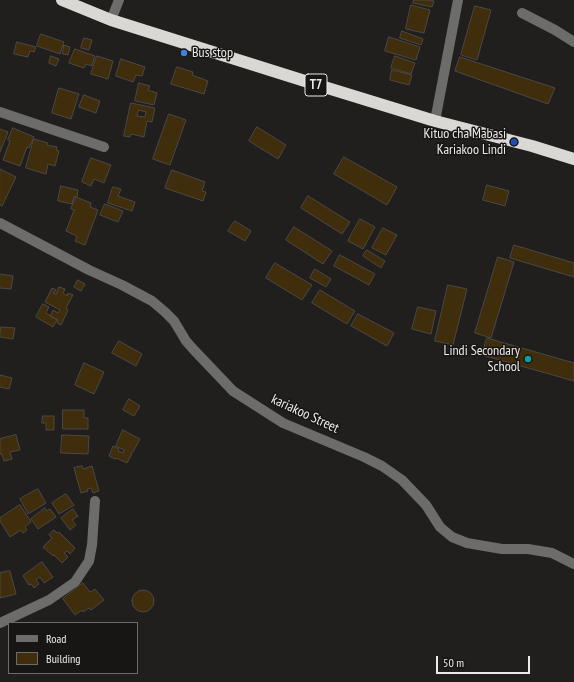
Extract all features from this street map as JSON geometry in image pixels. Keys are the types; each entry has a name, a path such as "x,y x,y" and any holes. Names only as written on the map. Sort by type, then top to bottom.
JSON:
{"highway":[{"name":"T7","path":"62,0 111,20 308,82 435,121 532,146 574,159"}],"street":[{"path":"111,20 119,0"},
{"path":"435,121 458,0"},
{"path":"522,13 555,30 574,42"},
{"path":"0,112 104,147"},
{"name":"kariakoo Street","path":"0,223 152,301 170,316 186,341 233,391 283,423 382,466 402,480 426,505 440,527 452,537 466,543 502,549 528,549 552,553 574,564"},
{"path":"0,623 49,600 75,582 89,561 92,545 95,501"}],"building":[{"path":"414,0 434,1 432,7 413,3"},
{"path":"411,5 430,10 424,33 406,29"},
{"path":"475,6 491,10 477,60 461,55"},
{"path":"402,31 423,39 421,45 400,38"},
{"path":"41,34 64,42 60,54 37,46"},
{"path":"389,37 420,47 416,60 385,51"},
{"path":"84,38 92,40 89,50 81,48"},
{"path":"17,42 36,47 34,52 30,51 28,57 14,54"},
{"path":"64,45 70,47 68,55 63,54"},
{"path":"75,49 95,56 92,66 86,64 84,68 69,63"},
{"path":"51,56 59,59 56,66 49,63"},
{"path":"97,56 113,61 108,79 91,74"},
{"path":"395,56 415,63 411,74 391,68"},
{"path":"460,57 555,88 548,104 455,71"},
{"path":"121,59 145,67 142,76 136,75 133,82 116,76"},
{"path":"177,67 193,72 192,75 208,81 204,94 171,84"},
{"path":"392,70 412,75 409,85 390,80"},
{"path":"139,83 150,86 148,90 157,93 154,105 135,101"},
{"path":"59,88 79,94 71,119 52,113"},
{"path":"84,95 100,101 96,113 79,107"},
{"path":"131,103 155,108 152,122 147,121 144,137 131,134 130,137 124,136","holes":["139,110 146,112 145,117 137,116"]},
{"path":"169,114 186,120 170,165 153,159"},
{"path":"257,127 286,145 278,159 249,141"},
{"path":"13,128 34,137 29,148 27,147 20,166 3,160"},
{"path":"0,129 8,132 0,152"},
{"path":"34,139 48,143 47,145 57,147 56,150 59,151 55,166 48,164 46,174 26,168"},
{"path":"344,157 397,187 387,205 334,174"},
{"path":"91,158 111,165 104,183 94,179 91,186 82,182"},
{"path":"0,169 16,177 2,206 0,205"},
{"path":"172,170 205,182 202,191 206,192 203,201 165,188"},
{"path":"487,185 509,191 505,206 483,200"},
{"path":"61,186 78,190 77,197 74,196 72,204 58,201"},
{"path":"113,187 121,189 118,196 135,202 132,211 108,203"},
{"path":"308,196 350,222 342,234 301,208"},
{"path":"76,197 91,203 90,207 98,210 85,245 75,241 77,236 66,231 74,210 71,209"},
{"path":"105,204 123,211 118,222 100,215"},
{"path":"360,219 375,227 363,249 348,241"},
{"path":"235,221 251,231 245,241 228,231"},
{"path":"294,227 332,251 323,264 286,240"},
{"path":"383,228 397,235 386,255 372,248"},
{"path":"514,245 574,263 574,277 510,258"},
{"path":"367,250 385,261 381,268 363,256"},
{"path":"340,255 375,274 369,285 334,266"},
{"name":"Lindi Secondary School","path":"498,257 514,262 491,338 475,333"},
{"path":"275,263 312,285 302,300 266,278"},
{"path":"315,269 331,279 326,287 310,278"},
{"path":"0,274 13,276 11,289 0,288"},
{"path":"78,280 85,284 81,291 74,287"},
{"path":"448,285 467,289 453,345 435,341"},
{"path":"59,287 65,289 63,293 67,296 68,293 73,295 66,308 68,310 61,325 57,323 58,320 50,316 53,310 58,313 60,310 45,302 52,288 56,290 53,293 56,294"},
{"path":"320,290 355,311 347,324 312,303"},
{"path":"43,304 49,307 46,313 57,320 53,327 36,317"},
{"path":"418,307 436,311 431,334 412,329"},
{"path":"358,314 394,333 387,346 351,326"},
{"path":"1,327 15,328 13,339 0,337"},
{"name":"Lindi Secondary School","path":"487,338 574,363 574,381 482,355"},
{"path":"119,341 142,354 136,366 112,353"},
{"path":"84,363 104,372 94,394 75,385"},
{"path":"0,375 12,378 9,389 0,387"},
{"path":"129,399 140,406 134,416 123,410"},
{"path":"63,410 84,410 84,418 88,418 88,429 63,429"},
{"path":"43,416 54,416 54,430 46,430 46,423 42,423"},
{"path":"123,430 140,439 127,463 109,456 113,446 119,449 118,451 123,453 124,450 116,446"},
{"path":"16,435 20,450 10,452 12,459 4,461 2,454 0,454 0,439"},
{"path":"62,435 89,436 88,454 61,453"},
{"path":"82,466 83,469 92,466 99,491 93,493 91,488 87,489 88,491 81,493 74,468"},
{"path":"38,489 46,503 28,514 20,499"},
{"path":"66,494 74,505 59,514 52,503"},
{"path":"20,505 31,522 25,527 27,530 23,533 21,530 10,537 0,521 0,518"},
{"path":"45,508 47,511 50,509 56,517 38,529 31,519"},
{"path":"73,509 78,516 72,520 76,525 70,530 61,518"},
{"path":"54,530 57,533 59,532 75,548 70,554 67,551 64,553 68,557 62,563 43,547 52,538 49,535"},
{"path":"42,562 53,577 44,583 40,577 36,580 39,584 34,588 31,584 29,585 23,576"},
{"path":"10,571 16,594 0,598 0,573"},
{"path":"83,583 90,592 95,589 104,600 91,610 89,608 83,612 82,610 75,615 63,599"},
{"path":"143,590 151,593 154,601 151,609 143,612 135,609 132,601 135,593"}],"place":[{"name":"Bus stop","path":"184,53"},
{"name":"Kituo cha Mabasi Kariakoo Lindi","path":"514,142"},
{"name":"Lindi Secondary School","path":"528,359"}]}
